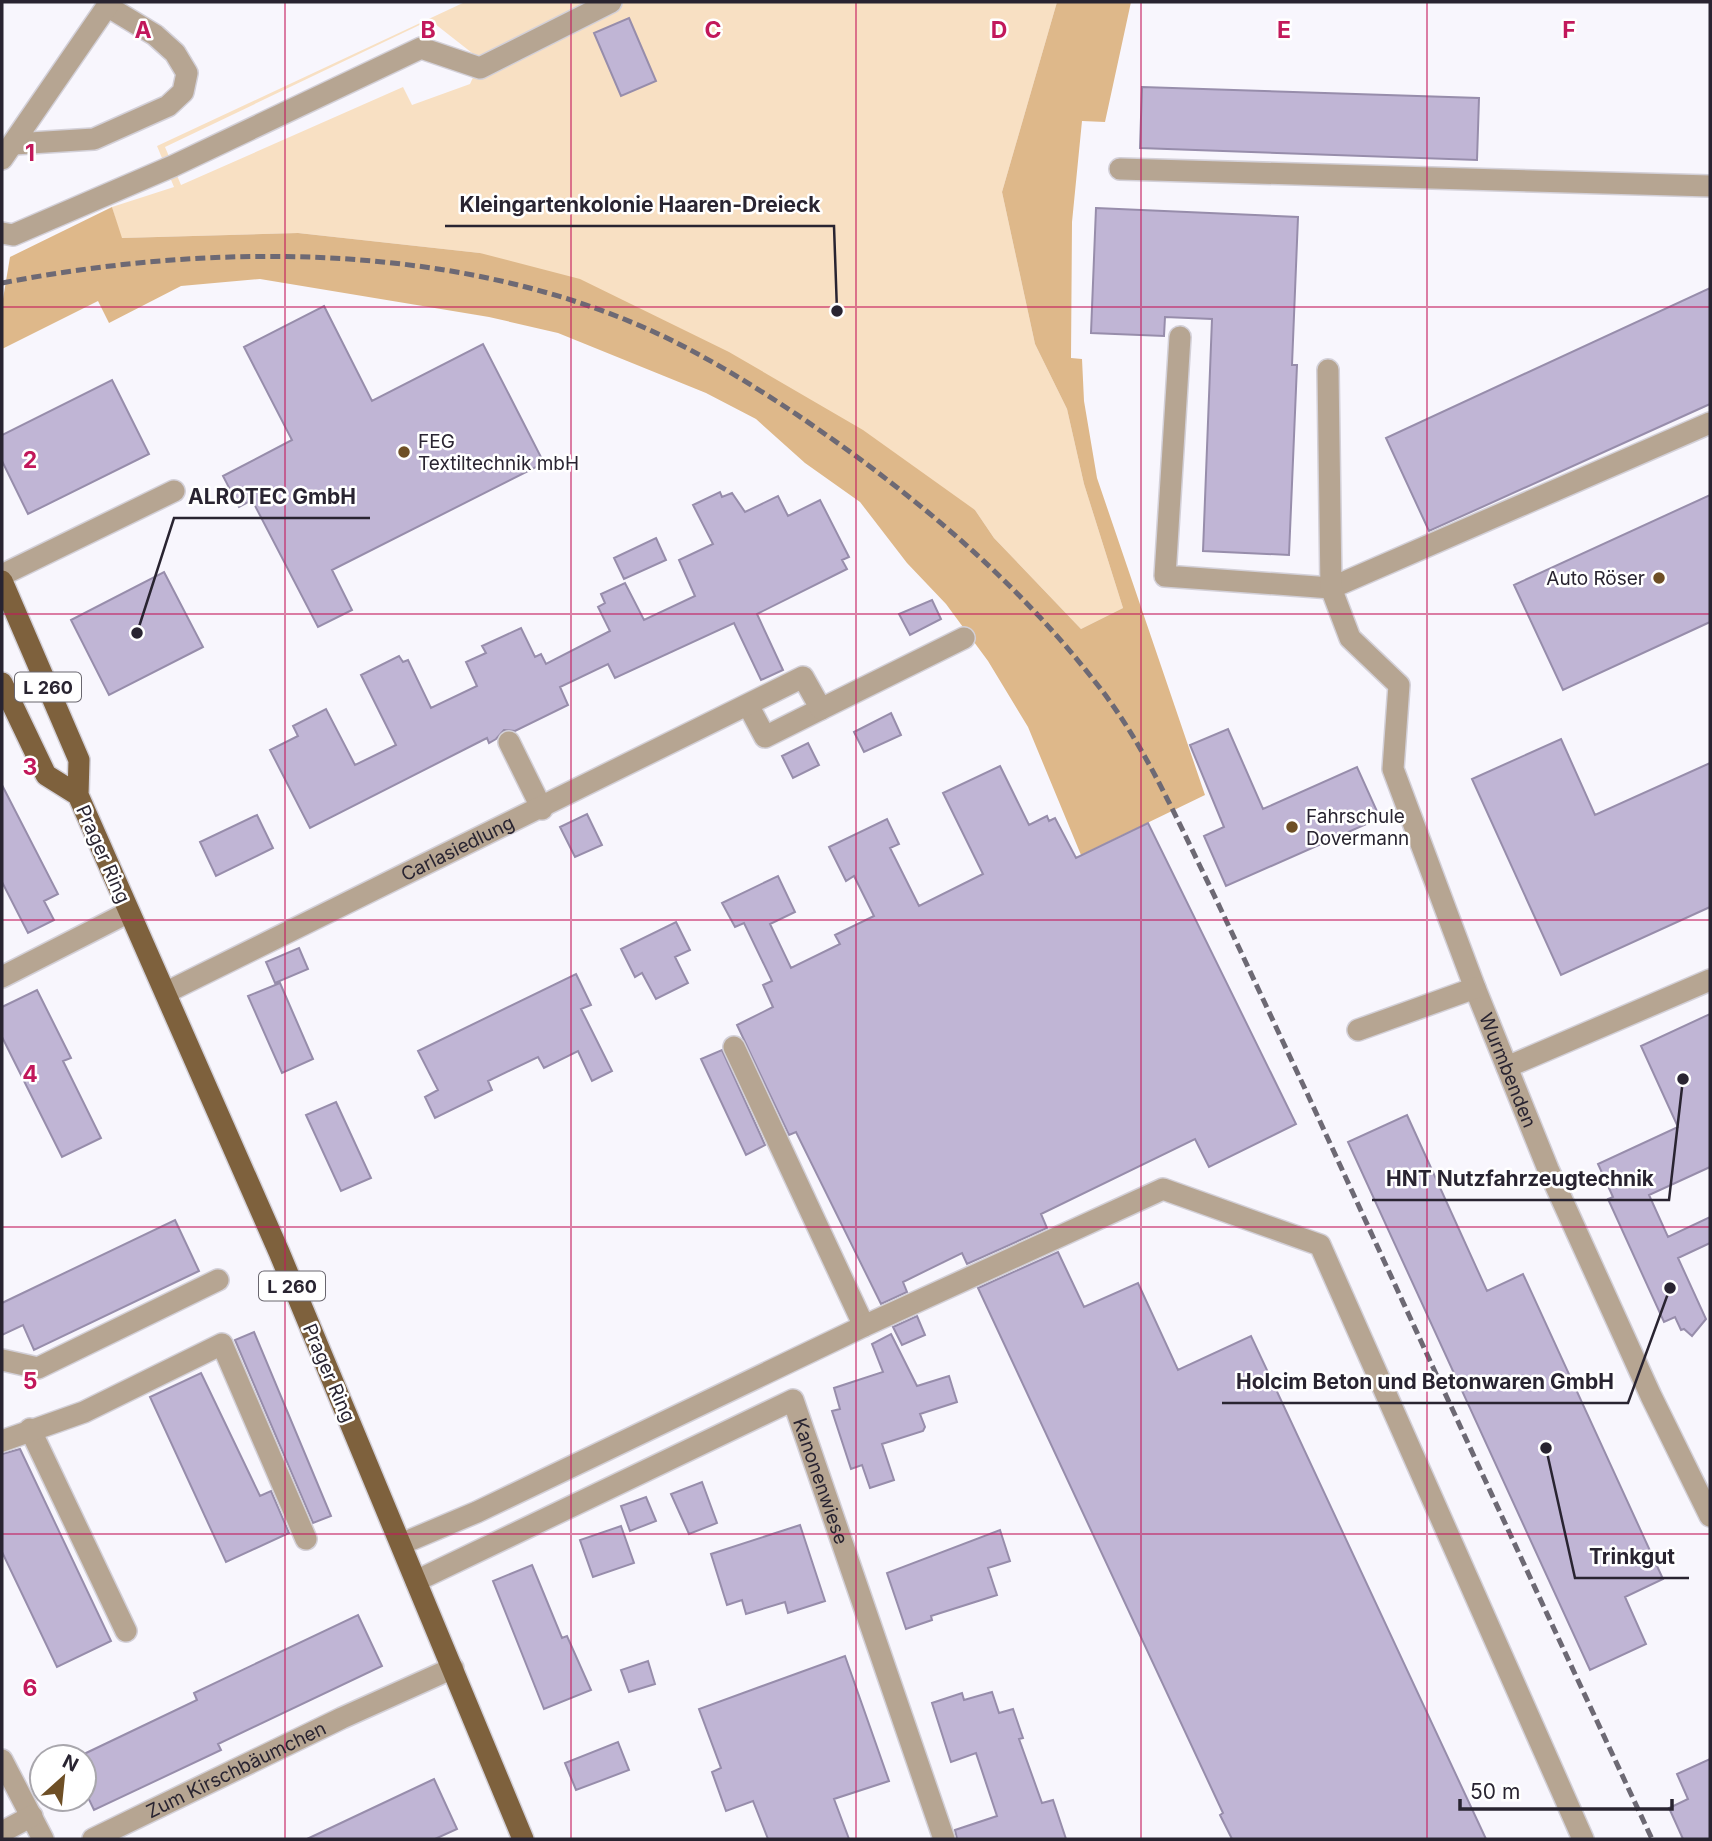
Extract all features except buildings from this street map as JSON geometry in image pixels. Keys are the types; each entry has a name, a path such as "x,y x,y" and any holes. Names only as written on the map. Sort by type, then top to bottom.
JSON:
{"main road":[{"name":"Prager Ring","path":"2,581 79,760 78,796 167,992 523,1839"},
{"name":"Prager Ring","path":"2,683 46,775 78,796"}],"street":[{"path":"2,233 13,235 173,166 421,48 480,68 611,2"},
{"path":"108,4 155,35 176,53 187,73 183,92 168,106 94,139 8,151 108,4"},
{"path":"1120,169 1710,186"},
{"path":"1181,337 1165,576 1331,588 1710,423"},
{"path":"1328,370 1331,588"},
{"path":"2,575 174,491"},
{"name":"Wurmbenden","path":"1331,588 1350,638 1399,685 1393,769 1475,988 1548,1169 1705,1492 1710,1516"},
{"path":"748,705 765,737 964,638"},
{"name":"Carlasiedlung","path":"167,992 542,809 803,677 821,709"},
{"path":"509,742 542,809"},
{"path":"2,977 129,912"},
{"path":"1507,1066 1710,980"},
{"path":"1357,1030 1475,988"},
{"path":"734,1047 864,1326"},
{"path":"401,1544 477,1512 864,1326 1163,1189 1320,1245 1584,1839"},
{"path":"2,1360 38,1368 218,1280"},
{"path":"2,1441 83,1412 222,1345 306,1539"},
{"name":"Kanonenwiese","path":"416,1581 793,1400 944,1839"},
{"path":"30,1429 126,1631"},
{"name":"Zum Kirschbäumchen","path":"93,1839 342,1718 453,1668"},
{"path":"2,1760 43,1839"},
{"path":"2,1832 32,1816"}],"shaded area":[{"path":"465,2 1057,2 1002,192 1035,344 1067,409 1084,484 1123,608 1081,629 994,538 975,510 480,253 298,233 121,238 112,207 174,187 157,146","holes":["430,20 481,60 470,84 412,105 403,87 181,185 165,147"]},
{"path":"1057,2 1131,2 1105,122 1082,121 1072,222 1071,358 1082,359 1084,401 1097,478 1205,795 1081,855 1028,727 988,661 946,604 907,563 860,502 805,463 756,419 706,393 558,333 489,317 260,279 181,286 109,323 98,301 2,349 2,305 10,257 112,207 122,238 298,233 480,253 580,279 729,352 863,430 975,510 994,538 1081,629 1123,608 1084,484 1067,409 1035,344 1002,192"}],"railway":[{"path":"2,283 84,269 169,260 255,256 342,259 428,267 512,283 593,307 671,340 718,365 853,454 985,562 1044,622 1100,688 1129,729 1154,773 1307,1093 1652,1839"}],"place":[{"name":"Kleingartenkolonie Haaren-Dreieck","path":"837,311"},
{"name":"FEG Textiltechnik mbH","path":"404,452"},
{"name":"Auto Röser","path":"1659,578"},
{"name":"ALROTEC GmbH","path":"137,633"},
{"name":"Fahrschule Dovermann","path":"1292,827"},
{"name":"HNT Nutzfahrzeugtechnik","path":"1683,1079"},
{"name":"Holcim Beton und Betonwaren GmbH","path":"1670,1288"},
{"name":"Trinkgut","path":"1546,1448"}]}
